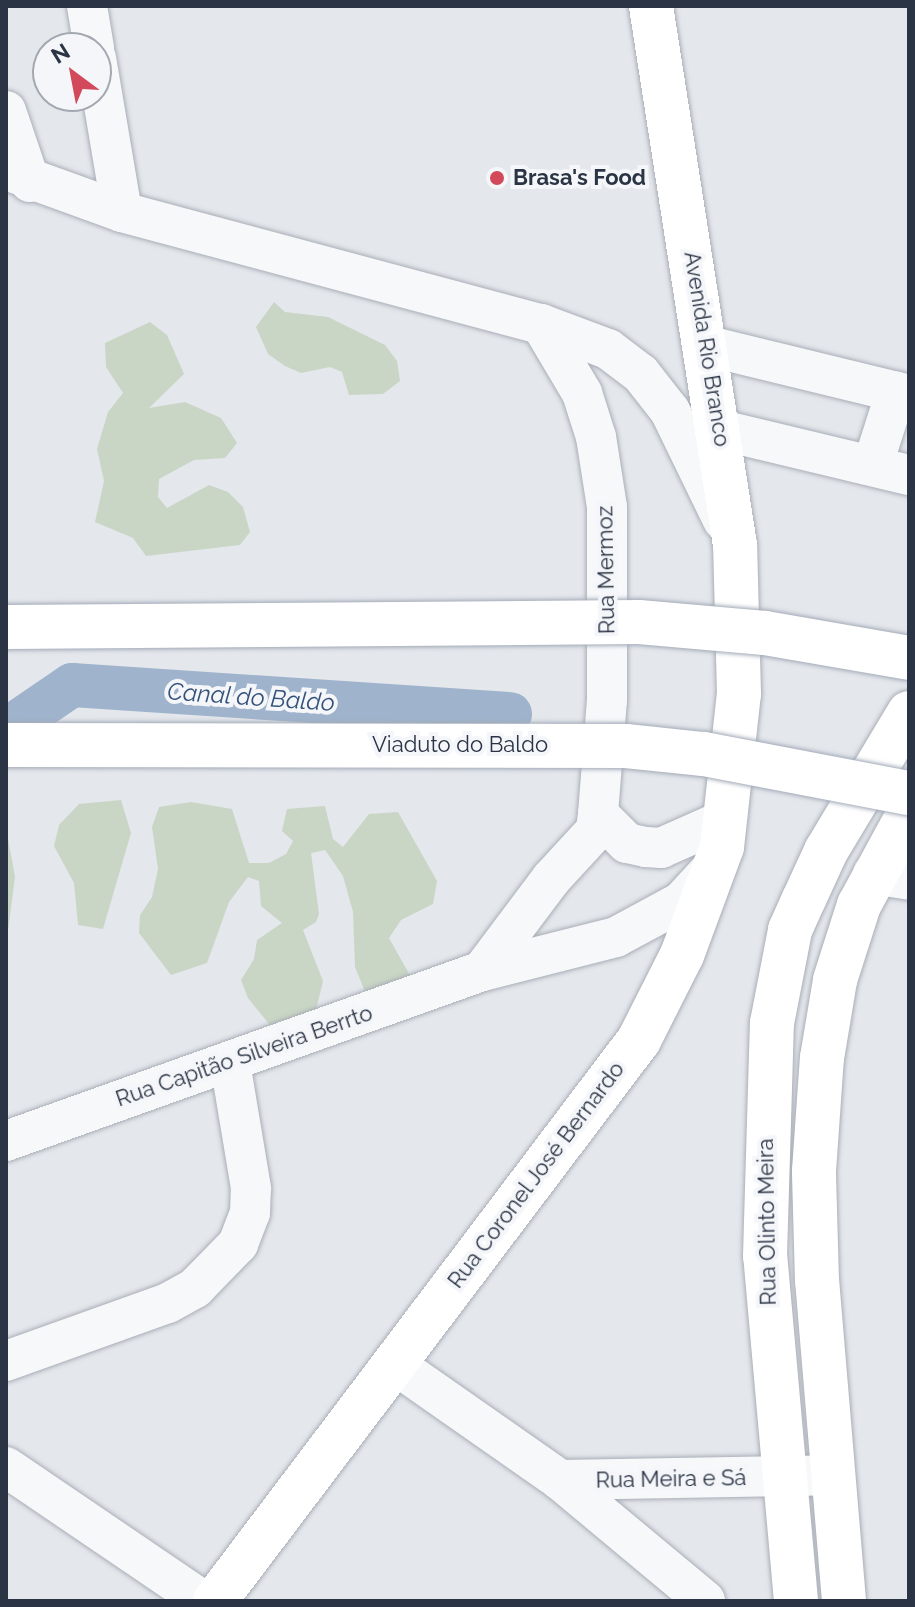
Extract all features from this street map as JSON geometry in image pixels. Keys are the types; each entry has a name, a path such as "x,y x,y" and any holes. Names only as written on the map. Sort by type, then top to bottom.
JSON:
{"main road":[{"name":"Avenida Rio Branco","path":"651,6 721,430 735,545 739,694"},
{"path":"6,627 639,622 765,633 909,658"},
{"name":"Rua Coronel José Bernardo","path":"215,1601 639,1040 682,955 716,864 739,694"},
{"name":"Rua Olinto Meira","path":"796,1601 782,1478 765,1256 772,1023 790,930 826,851 909,713"},
{"name":"Viaduto do Baldo","path":"6,745 626,746 781,767 909,793"},
{"path":"844,1601 817,1281 817,1129 835,980 891,877 909,813"}],"street":[{"path":"87,6 91,32"},
{"path":"6,111 18,176 122,212 541,324 608,349 641,374 670,411 735,545"},
{"path":"105,112 122,212"},
{"name":"Rua Mermoz","path":"541,324 582,393 596,437 607,507 607,700 597,822"},
{"path":"708,346 903,394 891,469 721,430"},
{"path":"482,971 597,822 627,843 661,848 724,820"},
{"name":"Rua Capitão Silveira Berrto","path":"6,1141 482,971 616,937 681,902 716,864"},
{"path":"6,1361 168,1303 195,1288 238,1244 250,1213 251,1188 230,1062"},
{"name":"Rua Meira e Sá","path":"393,1363 560,1480 705,1601"},
{"path":"6,1467 203,1601"},
{"name":"Rua Meira e Sá","path":"560,1480 833,1475"}],"green space":[{"path":"274,302 285,312 328,317 385,345 397,361 400,381 383,394 349,395 342,372 330,367 301,373 285,366 268,354 256,327"},
{"path":"150,322 167,335 184,374 149,408 185,402 221,418 237,443 225,458 194,460 159,479 158,497 167,508 209,485 228,492 243,507 250,532 240,545 146,556 133,538 95,522 104,481 97,449 108,412 123,393 106,367 105,343"},
{"path":"121,800 131,833 103,929 78,925 74,883 54,846 59,825 79,804"},
{"path":"191,802 232,809 249,863 269,863 286,854 293,841 282,831 287,809 325,806 333,839 343,847 369,814 398,812 437,881 433,904 401,920 389,938 412,979 368,999 355,967 353,912 343,876 325,850 311,853 319,914 316,922 303,930 323,981 316,1010 273,1029 248,998 241,980 254,959 257,940 282,923 261,906 259,881 248,877 229,902 207,963 171,975 139,933 140,915 152,897 158,869 152,827 159,807"},
{"path":"6,827 15,877 6,946"}],"waterway":[{"name":"Canal do Baldo","path":"6,730 72,685 510,714"}],"place":[{"name":"Brasa's Food","path":"497,178"}]}
